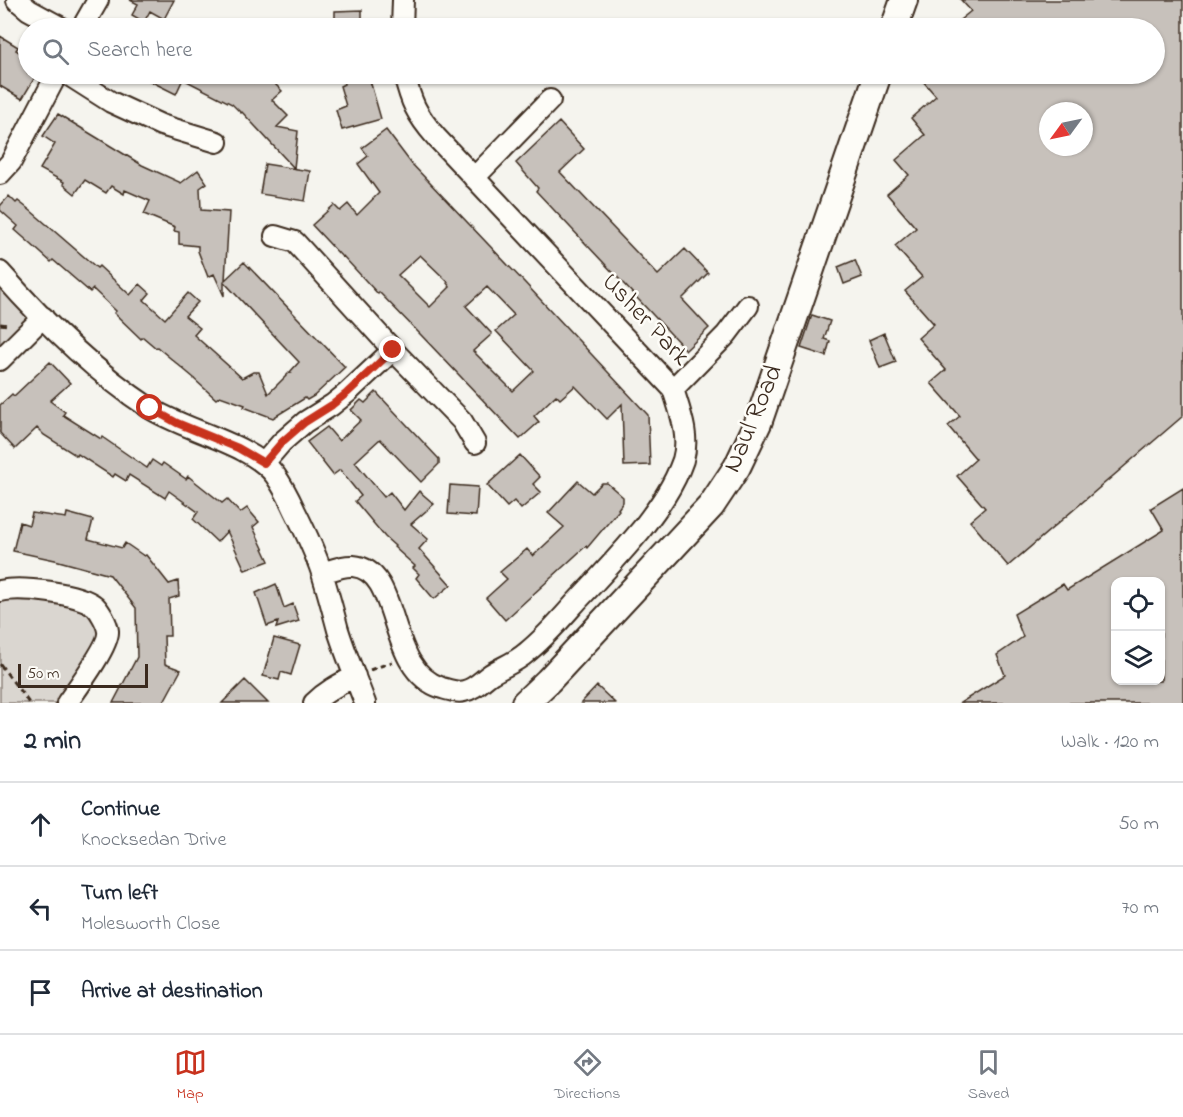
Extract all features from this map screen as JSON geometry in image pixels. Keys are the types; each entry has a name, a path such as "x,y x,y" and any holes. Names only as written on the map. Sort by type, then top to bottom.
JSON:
{"main road":[{"path":"898,18 904,0"},
{"name":"Naul Road","path":"525,703 711,506 737,467 758,423 875,84"}],"street":[{"path":"17,0 44,18"},
{"path":"88,18 98,0"},
{"path":"402,18 403,0"},
{"path":"0,174 11,162 52,84"},
{"path":"83,84 111,102 161,125 217,142"},
{"name":"Usher Park","path":"407,84 420,119 674,389 684,424 685,440 684,457 678,473 655,511 616,560 544,636 525,654 476,686 463,692 435,695"},
{"path":"474,178 550,100"},
{"path":"275,236 295,242 393,350 462,421 475,443"},
{"path":"0,272 64,339 109,379 150,408 177,423 238,448 264,463 274,473 305,530 322,573 339,633 365,703"},
{"path":"674,389 726,335 748,306"},
{"path":"0,360 43,317"},
{"path":"264,463 282,442 305,422 347,393 393,350"},
{"path":"322,573 351,566 361,567 378,581 386,595 407,656 435,695"},
{"path":"0,591 10,588 27,588 52,592 83,600 95,607 102,616 108,631 106,644 67,703"},
{"path":"314,703 323,694 355,676"}],"path":[{"path":"355,676 407,656"},
{"path":"0,664 29,703"}],"shaded area":[{"path":"0,283 28,316 27,324 0,352"},
{"path":"17,596 60,602 89,613 96,622 99,631 96,645 58,703 0,703 0,599"}],"building":[{"path":"130,0 174,0 165,18 150,11 146,18 137,18 132,15 138,4"},
{"path":"961,0 1183,0 1183,416 1008,566 970,521 985,508 957,476 976,459 948,426 960,416 931,383 946,370 918,338 934,324 905,291 922,277 895,246 916,228 887,194 909,175 896,160 925,135 911,118 936,96 926,84 1165,84 1165,18 962,18 971,11"},
{"path":"362,10 362,18 335,18 335,11"},
{"path":"0,36 18,47 16,50 18,51 18,84 31,84 22,99 0,86"},
{"path":"156,84 181,84 176,94"},
{"path":"193,84 275,84 282,91 272,100 288,116 277,127 298,131 294,168 242,112 232,104"},
{"path":"371,84 381,119 342,130 336,110 346,106 340,86"},
{"path":"58,114 142,165 181,183 198,170 207,183 200,188 201,210 229,212 225,280 244,262 345,367 314,396 307,400 305,398 273,418 220,396 216,399 157,347 143,337 141,339 93,289 90,292 53,260 51,262 15,230 18,226 0,210 0,206 9,196 16,203 18,201 31,211 97,268 99,266 130,295 140,284 150,293 144,300 165,319 188,293 198,302 185,316 200,328 194,335 242,378 253,372 259,372 268,394 291,373 299,362 224,282 224,296 214,274 208,277 198,246 179,244 179,232 174,231 175,227 144,214 150,201 125,190 124,194 111,186 106,193 85,180 75,194 63,184 64,182 40,169 55,144 43,136"},
{"path":"559,122 584,149 560,172 658,275 685,249 708,273 682,299 709,328 686,350 536,191 538,188 516,163"},
{"path":"386,130 411,163 648,415 650,465 624,466 622,404 607,419 575,386 560,399 556,395 534,416 539,422 520,439 312,225 334,205 340,211 348,204 357,215 379,193 358,164 368,156 362,148","holes":["420,255 448,282 450,287 430,307 398,275","487,287 514,315 496,331 534,371 513,391 473,351 492,334 466,306"]},
{"path":"265,164 310,171 305,201 260,194"},
{"path":"855,260 862,277 844,284 838,267"},
{"path":"812,315 830,321 824,339 830,341 826,356 801,348"},
{"path":"884,333 896,362 880,368 869,340"},
{"path":"50,362 70,383 50,401 65,412 63,415 101,439 102,437 147,468 152,460 161,466 163,463 186,479 188,476 222,503 227,499 240,513 247,508 259,522 253,527 269,561 245,570 227,531 217,542 193,519 198,512 169,491 165,498 129,475 126,481 115,474 113,477 44,435 37,428 15,449 0,433 0,405 12,394 14,396"},
{"path":"376,392 439,459 439,464 421,482 380,439 355,462 384,497 390,492 404,510 419,491 434,504 411,524 428,539 419,549 451,585 434,599 416,578 419,574 413,568 415,566 394,547 355,501 361,496 340,470 333,475 307,442 327,427 339,441 361,420 351,410 361,400 365,403"},
{"path":"520,455 540,477 533,484 541,492 521,509 514,501 507,507 487,485"},
{"path":"578,481 592,493 602,483 607,483 623,497 619,510 587,548 586,546 505,620 486,598 507,579 500,572 527,549 533,556 564,527 548,513"},
{"path":"450,485 478,487 476,516 448,514"},
{"path":"1183,488 1183,703 960,703 1005,675 997,655 1023,637 1014,614 1063,584 1067,590 1164,530 1151,508"},
{"path":"32,513 66,518 67,513 93,520 88,539 122,548 125,543 144,556 146,555 169,584 178,581 179,596 169,599 170,636 164,636 165,664 181,670 163,703 113,703 137,657 136,608 110,575 13,551 20,522 29,525"},
{"path":"276,584 284,608 293,604 299,621 276,628 278,622 267,626 256,593"},
{"path":"274,638 300,645 291,675 281,672 279,680 263,676"},
{"path":"245,680 268,703 222,703"},
{"path":"597,686 615,703 581,703"}],"route":[{"path":"150,408 177,423 238,448 264,463 282,442 305,422 347,393 393,350"}]}
